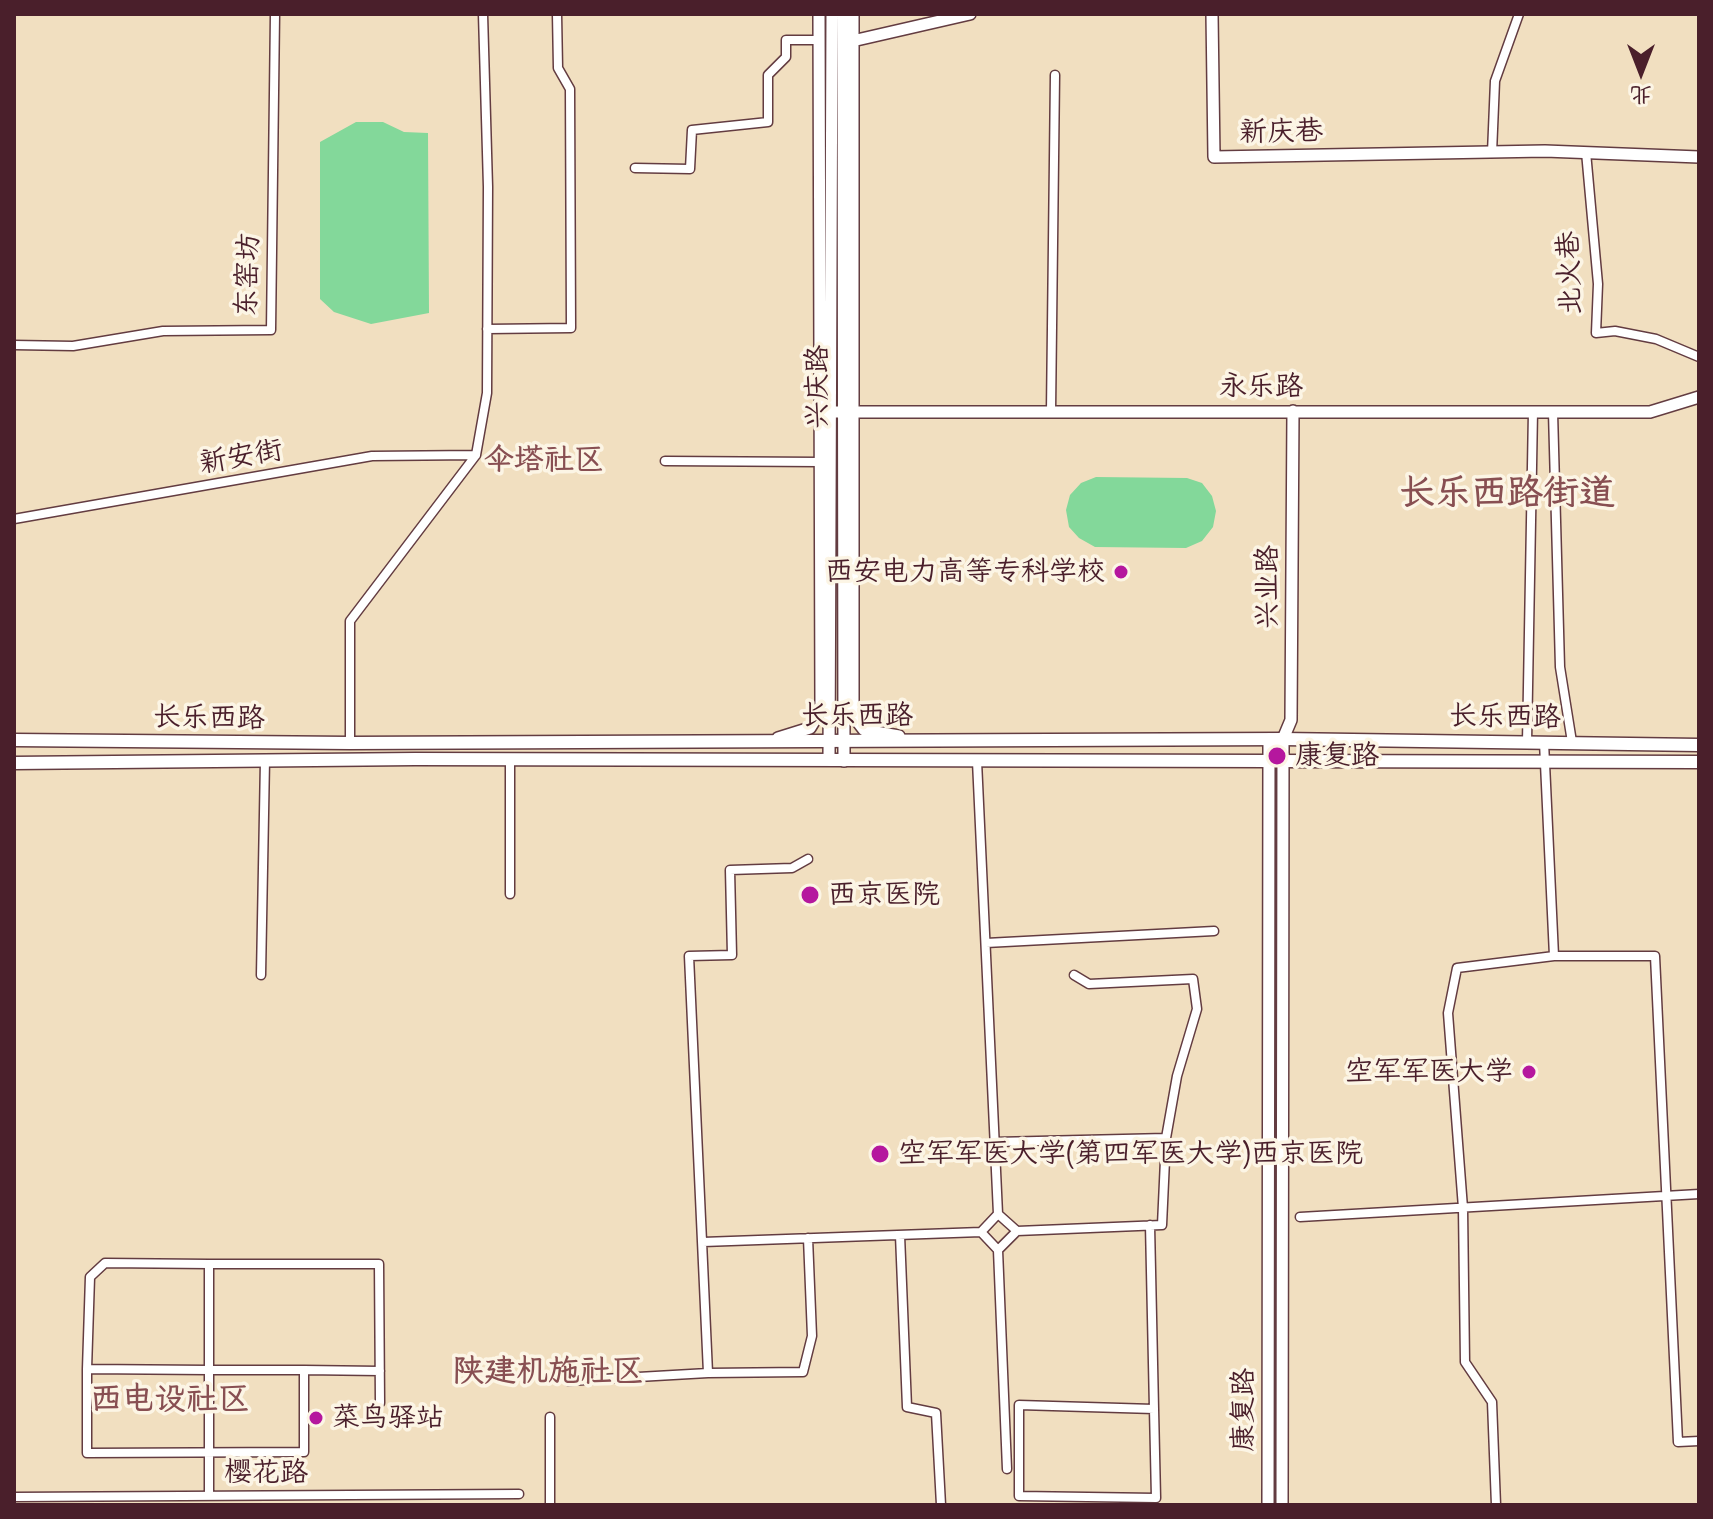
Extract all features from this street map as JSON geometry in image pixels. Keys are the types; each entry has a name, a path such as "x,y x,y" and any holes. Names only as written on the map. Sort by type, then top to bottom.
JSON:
{"main road":[{"name":"长乐西路","path":"14,740 350,743 1283,739 1699,745"},
{"name":"长乐西路","path":"14,763 510,759 1699,762"}],"street":[{"name":"东窑坊","path":"14,345 73,346 163,331 271,330 275,14"},
{"path":"350,743 350,621 476,455 487,393 483,14"},
{"path":"487,329 571,328 570,89 558,68 557,14"},
{"path":"819,14 836,412 853,706 858,725 875,734 923,740"},
{"name":"兴庆路","path":"832,14 844,761"},
{"name":"兴庆路","path":"829,760 848,41 843,14"},
{"path":"853,14 848,41 970,14"},
{"name":"新庆巷","path":"1212,14 1214,157 1492,153"},
{"path":"1519,14 1495,81 1492,153 1586,152 1699,157"},
{"path":"635,168 690,169 692,130 768,122 768,75 786,57 786,40 819,40"},
{"path":"1051,411 1055,75"},
{"name":"北火巷","path":"1586,152 1598,284 1596,333 1615,331 1656,339 1699,357"},
{"name":"永乐路","path":"836,412 1650,412 1699,397"},
{"name":"兴业路","path":"1283,762 1283,739 1291,720 1292,700 1293,411"},
{"path":"1527,742 1533,411"},
{"path":"767,740 800,733 819,718 820,462 836,412"},
{"path":"1553,412 1560,667 1572,742"},
{"name":"新安街","path":"14,519 372,456 476,455"},
{"path":"665,461 820,462"},
{"path":"844,692 852,670"},
{"name":"康复路","path":"1268,1505 1269,739"},
{"path":"1544,742 1554,956"},
{"path":"510,759 510,894"},
{"path":"261,975 265,760"},
{"path":"703,1242 981,1232 998,1214 977,761"},
{"name":"康复路","path":"1282,1505 1283,762"},
{"path":"708,1373 689,956 732,955 730,870 792,868 808,859"},
{"path":"986,943 1214,931"},
{"path":"1496,1505 1492,1402 1465,1362 1463,1208 1448,1013 1457,968 1554,956 1655,956 1678,1442 1699,1441"},
{"path":"998,1250 1017,1231 1162,1225 1166,1138 1177,1076 1197,1009 1193,979 1089,984 1074,975"},
{"path":"995,1142 1166,1138"},
{"path":"1300,1217 1699,1194"},
{"path":"998,1214 1017,1231"},
{"path":"1150,1225 1156,1498 1019,1496 1019,1405 1154,1409"},
{"path":"981,1232 998,1250 1007,1469"},
{"path":"900,1235 907,1407 936,1413 941,1505"},
{"path":"568,1381 708,1373 803,1372 812,1336 808,1238"},
{"path":"304,1370 304,1452 87,1453 90,1277 105,1263 379,1264 380,1403"},
{"path":"209,1264 209,1496"},
{"path":"87,1369 380,1371"},
{"path":"550,1417 550,1505"},
{"name":"樱花路","path":"14,1497 519,1494"}],"green space":[{"path":"356,122 383,122 404,132 428,133 429,313 371,324 334,312 320,299 320,142"},
{"path":"1096,477 1187,478 1202,483 1212,496 1216,511 1213,527 1202,541 1186,548 1095,547 1079,538 1069,527 1066,510 1070,495 1081,483"}],"place":[{"name":"西安电力高等专科学校","path":"1121,572"},
{"name":"康复路","path":"1277,756"},
{"name":"西京医院","path":"810,895"},
{"name":"空军军医大学","path":"1529,1072"},
{"name":"空军军医大学(第四军医大学)西京医院","path":"880,1154"},
{"name":"菜鸟驿站","path":"316,1418"}],"district":[{"name":"伞塔社区","path":"544,460"},
{"name":"长乐西路街道","path":"1507,494"},
{"name":"陕建机施社区","path":"548,1372"},
{"name":"西电设社区","path":"170,1400"}]}
